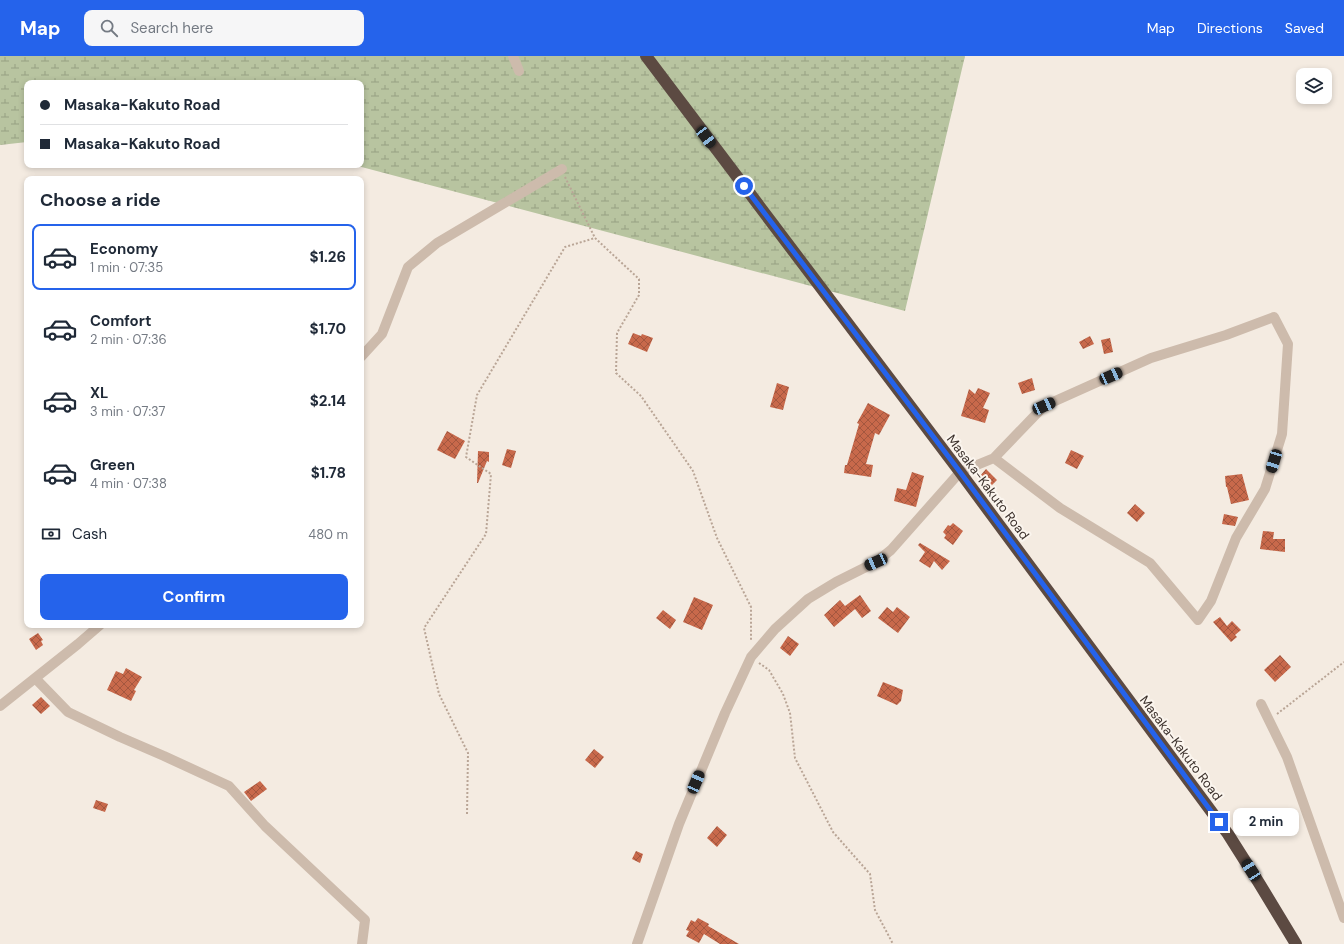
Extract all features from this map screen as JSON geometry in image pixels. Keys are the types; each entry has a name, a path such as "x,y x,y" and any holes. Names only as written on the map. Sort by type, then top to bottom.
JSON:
{"highway":[{"name":"Masaka-Kakuto Road","path":"646,56 960,472 1228,834 1296,944"}],"street":[{"path":"513,56 519,71"},
{"path":"364,354 382,334 408,266 437,243 562,169"},
{"path":"637,944 679,824 725,713 751,657 775,629 808,599 849,575 876,562 891,550 960,472 994,458 1044,406 1151,358 1226,335 1274,317 1288,344 1282,434 1265,489 1236,538 1211,601 1198,620 1150,563 1060,508 994,458"},
{"path":"0,706 97,628"},
{"path":"36,678 68,712 120,738 164,756 228,786 265,826 365,920 362,944"},
{"path":"1261,704 1287,757 1344,918"}],"path":[{"path":"562,169 595,238 639,279 639,295 618,333 616,373 641,396 694,471 718,538 751,607 751,657 769,670 782,694 790,713 795,758 833,832 870,874 875,910 893,944"},
{"path":"467,814 468,753 439,694 424,628 486,534 491,474 466,457 477,395 565,247 595,238"},
{"path":"1269,720 1344,662"}],"green space":[{"path":"0,56 965,56 905,311 364,168 364,80 24,80 24,142 0,145"}],"building":[{"path":"633,333 641,336 642,334 653,338 647,352 628,344"},
{"path":"1090,336 1094,344 1083,349 1079,342"},
{"path":"1110,338 1113,352 1104,354 1101,340"},
{"path":"1032,378 1035,390 1022,394 1018,383"},
{"path":"777,383 789,387 783,410 770,407"},
{"path":"978,388 990,393 983,408 989,410 985,423 961,416 969,389 975,394"},
{"path":"868,403 890,415 879,435 875,433 866,464 873,465 871,477 844,473 845,465 847,465 859,424 857,423"},
{"path":"447,431 465,441 455,459 437,450"},
{"path":"507,449 516,451 511,468 502,465"},
{"path":"1071,450 1084,456 1077,469 1065,463"},
{"path":"478,451 489,452 489,462 487,461 477,483"},
{"path":"986,469 997,480 990,487 980,476"},
{"path":"912,472 924,476 916,507 894,501 897,488 906,490"},
{"path":"1242,474 1249,500 1231,504 1226,487 1225,476"},
{"path":"1135,504 1145,513 1137,522 1127,513"},
{"path":"1224,514 1238,517 1235,526 1222,524"},
{"path":"953,523 963,531 953,545 944,538 946,535 943,532 948,525 950,526"},
{"path":"1263,531 1274,532 1273,539 1285,539 1285,552 1260,549"},
{"path":"920,543 950,561 942,570 934,561 930,568 919,561 925,552 918,545"},
{"path":"860,595 871,611 862,618 855,609 834,627 824,615 840,600 845,606"},
{"path":"694,597 713,605 702,630 683,622"},
{"path":"887,607 893,612 897,607 910,617 898,633 878,618"},
{"path":"663,610 676,620 670,629 656,618"},
{"path":"1220,617 1227,626 1232,621 1241,630 1235,635 1237,637 1231,642 1213,622"},
{"path":"38,633 43,640 41,641 43,645 36,650 29,639"},
{"path":"788,636 799,644 790,656 780,648"},
{"path":"1280,655 1291,667 1275,682 1264,670"},
{"path":"126,668 142,677 134,690 136,691 131,701 107,690 116,671 123,674"},
{"path":"883,682 903,690 901,701 897,705 877,696"},
{"path":"41,697 50,706 41,714 32,705"},
{"path":"594,749 604,757 595,768 585,760"},
{"path":"260,781 267,789 251,801 244,792"},
{"path":"96,800 108,804 105,812 93,808"},
{"path":"717,826 727,835 717,847 707,838"},
{"path":"636,851 643,854 640,863 632,859"},
{"path":"698,918 709,924 708,926 739,944 720,944 704,934 699,943 686,936 689,931 686,930 691,920 695,922"}],"route":[{"path":"744,186 960,472 1219,822"}]}
